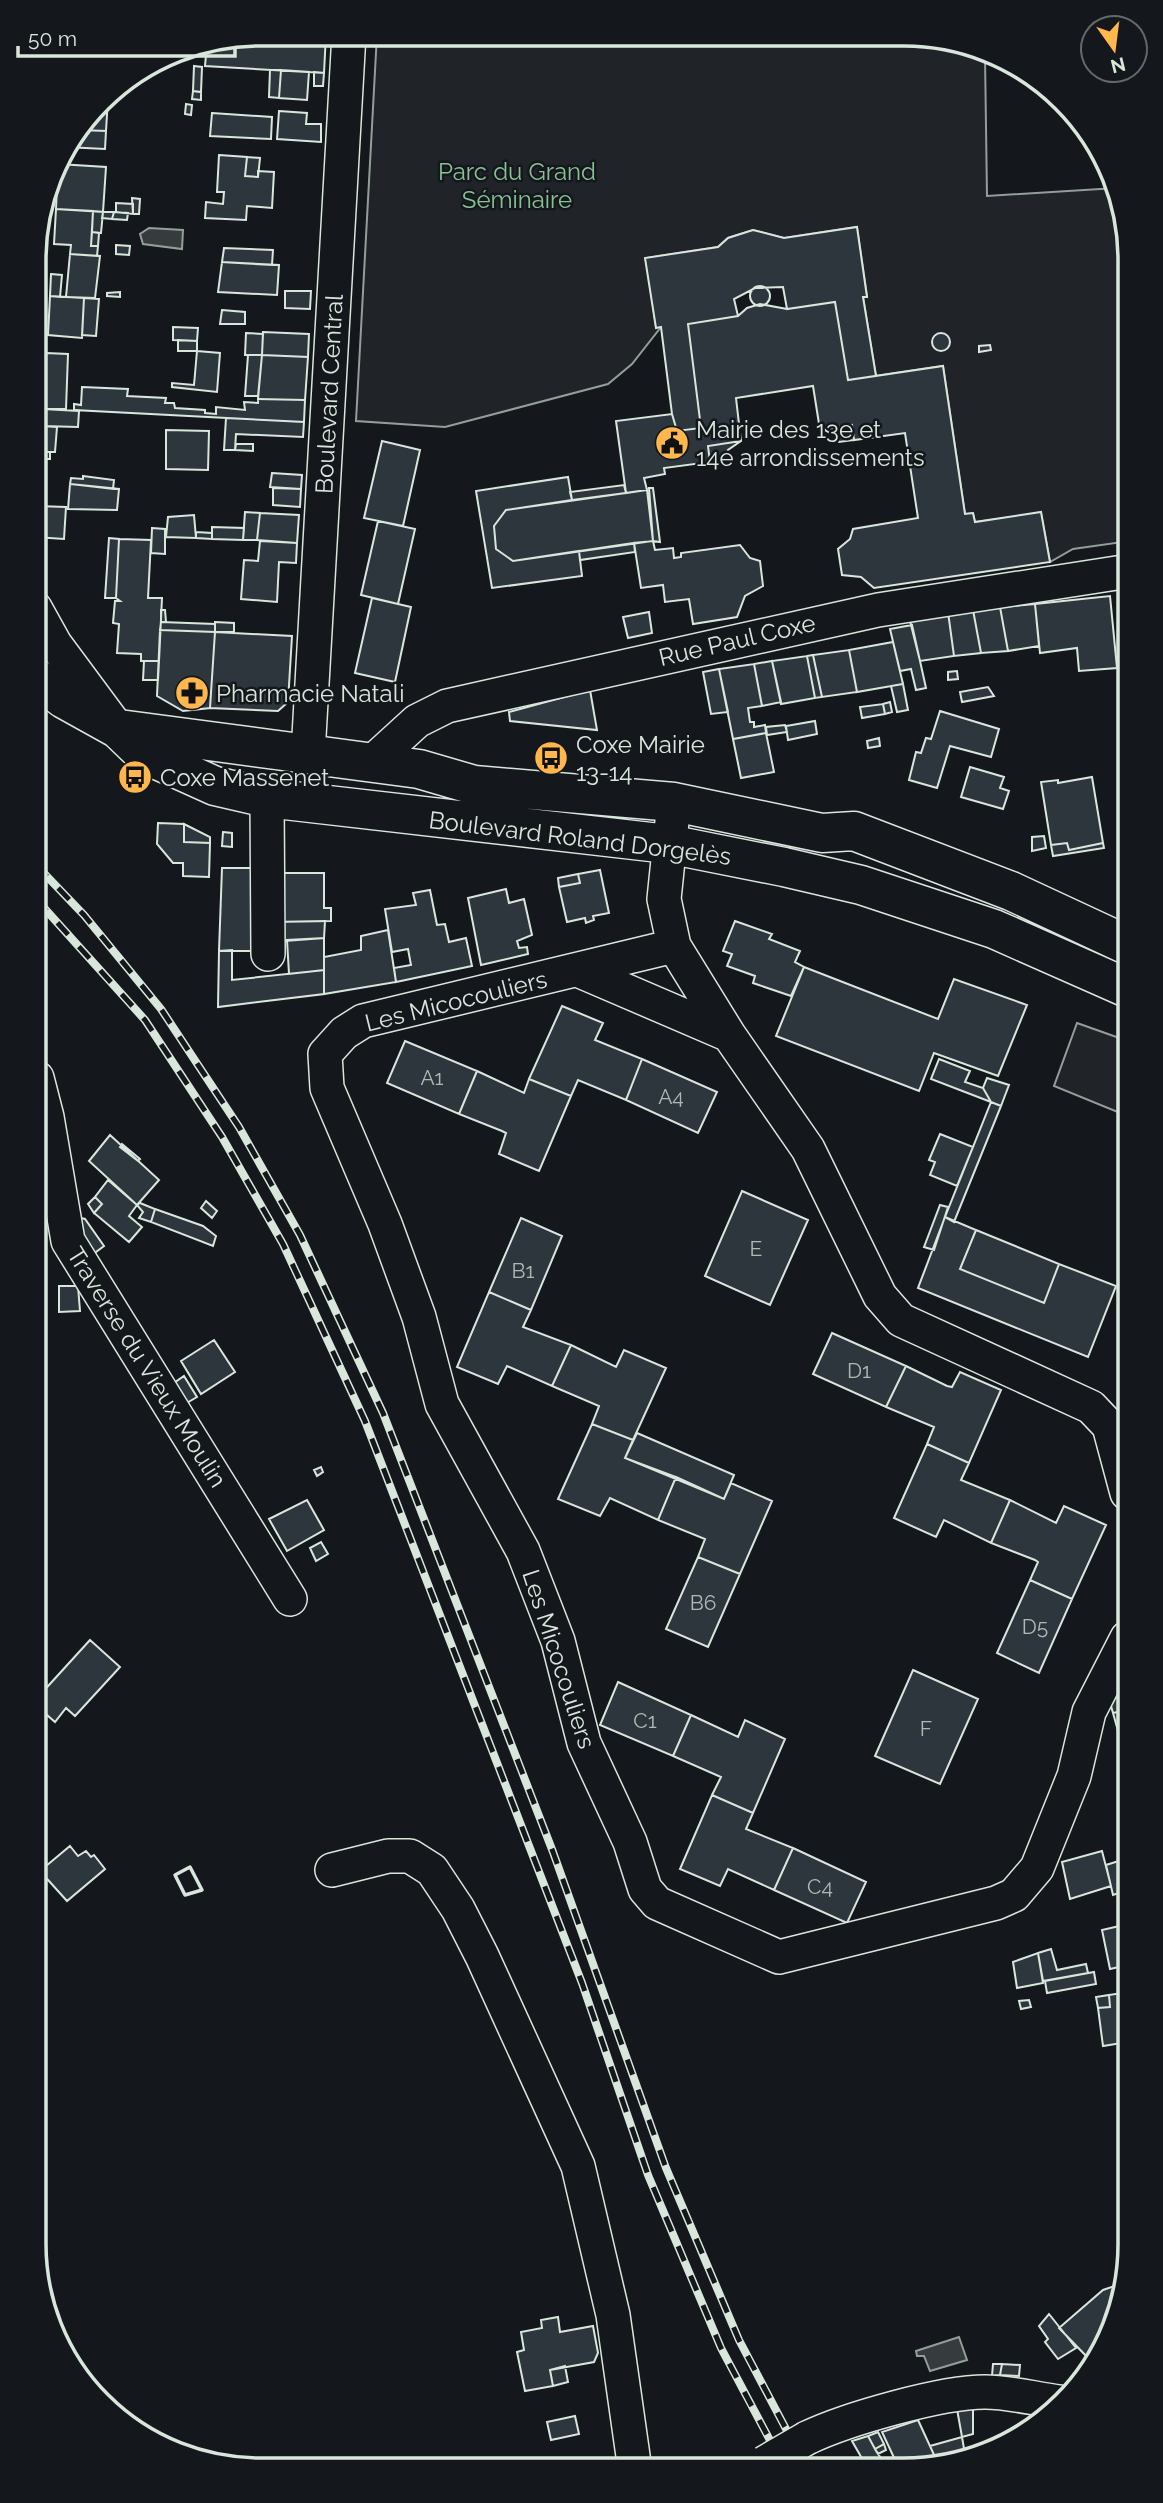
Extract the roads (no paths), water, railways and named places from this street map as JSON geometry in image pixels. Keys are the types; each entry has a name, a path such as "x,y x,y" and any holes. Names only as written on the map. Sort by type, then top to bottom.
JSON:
{"main road":[{"path":"46,685 64,699 118,729"},
{"name":"Boulevard Roland Dorgelès","path":"118,729 419,769 474,785 674,802 822,833 854,831 1011,891 1118,941"},
{"name":"Boulevard Roland Dorgelès","path":"118,729 144,754 215,786 267,798 668,844 861,885 994,929 1118,984"}],"street":[{"name":"Boulevard Central","path":"308,754 348,46"},
{"name":"Rue Paul Coxe","path":"371,763 417,721 447,706 878,610 1118,573"},
{"path":"46,628 118,729"},
{"path":"267,798 268,954"},
{"path":"674,802 664,899 674,946 729,1035 808,1149 880,1296 901,1321 1091,1408 1109,1426 1117,1453"},
{"name":"Les Micocouliers","path":"674,946 580,971 363,1021 344,1033 325,1054 327,1088 386,1224 419,1317 442,1404 523,1551 558,1641 584,1743 630,1842 645,1889 657,1903 779,1957 996,1903 1014,1895 1037,1868 1074,1776 1089,1712 1117,1657"},
{"name":"Les Micocouliers","path":"580,971 729,1035"},
{"name":"Traverse du Vieux Moulin","path":"46,1112 68,1241 290,1599"},
{"path":"332,1870 388,1856 410,1856 432,1870 458,1909 578,2166 613,2315 633,2458"},
{"path":"773,2458 827,2429 947,2395 986,2392 1049,2400"}],"railway":[{"path":"46,875 84,915 161,1009 239,1127 300,1235 383,1413 553,1852 666,2168 739,2340 801,2458"},
{"path":"46,910 145,1020 222,1137 283,1244 365,1421 582,1983 648,2175 721,2348 779,2458"}],"place":[{"name":"Mairie des 13e et 14e arrondissements","path":"672,443"},
{"name":"Pharmacie Natali","path":"192,693"},
{"name":"Coxe Mairie 13-14","path":"551,758"},
{"name":"Coxe Massenet","path":"135,777"}],"park label":[{"name":"Parc du Grand Séminaire","path":"517,185"}]}
